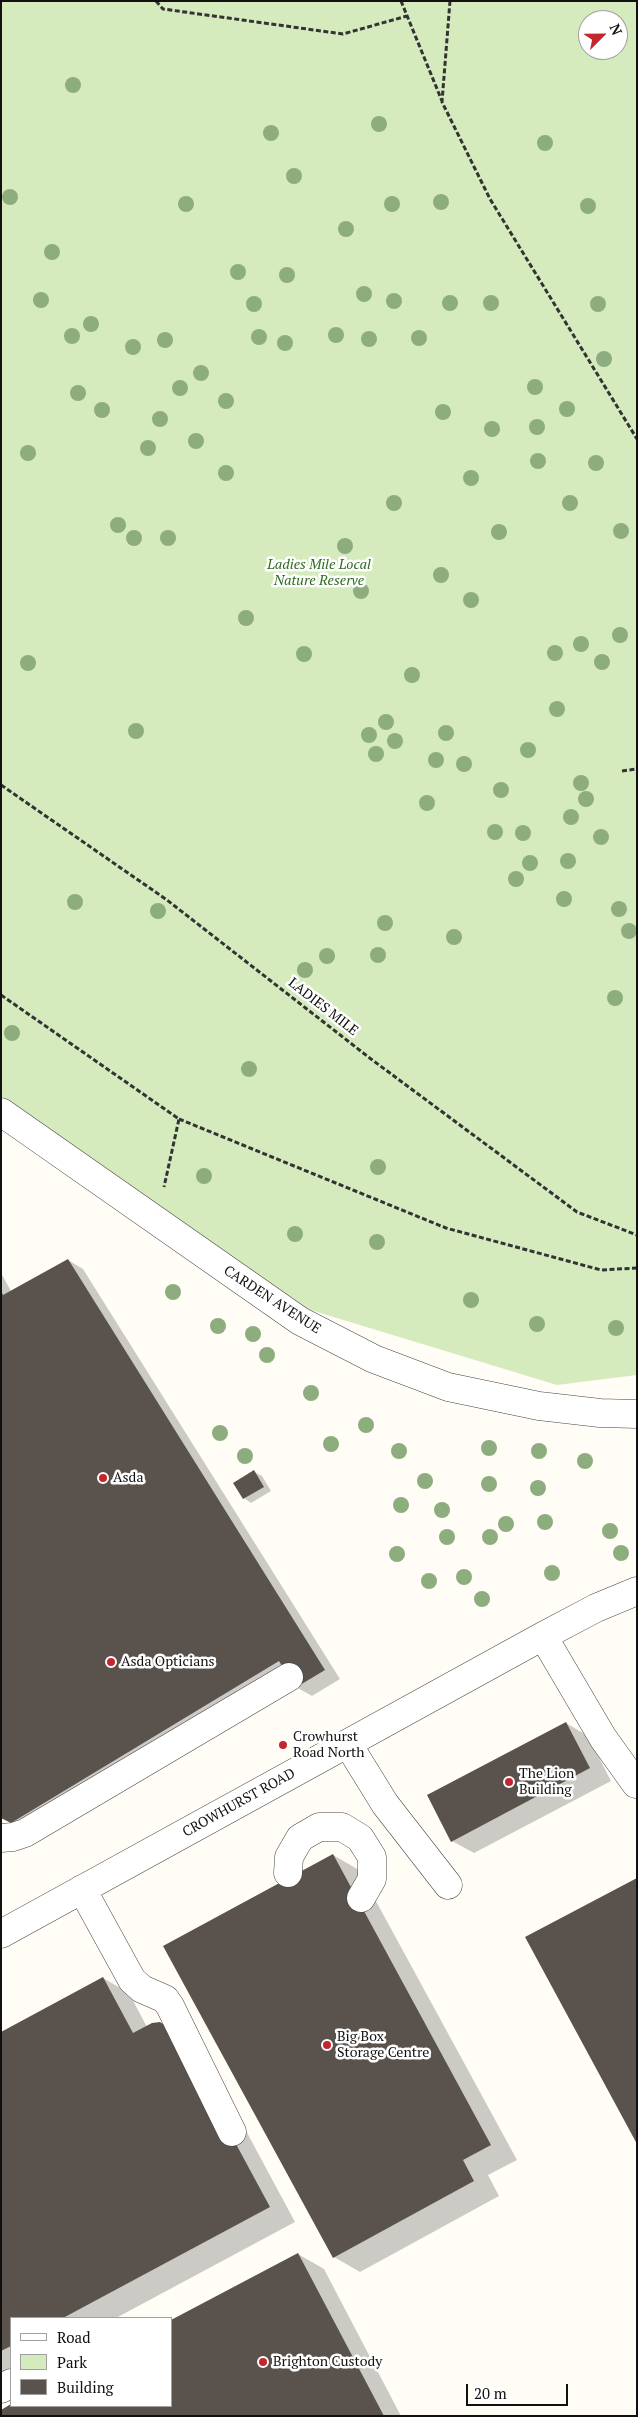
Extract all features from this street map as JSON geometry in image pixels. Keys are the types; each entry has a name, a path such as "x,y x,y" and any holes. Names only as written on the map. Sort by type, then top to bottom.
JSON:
{"street":[{"name":"CARDEN AVENUE","path":"1,1112 300,1321 374,1360 448,1387 539,1406 600,1413 637,1414"},
{"name":"CROWHURST ROAD","path":"1,1934 543,1636 596,1608 637,1591"},
{"path":"543,1636 603,1738 636,1784"},
{"path":"1,1838 13,1837 25,1832 289,1677"},
{"path":"348,1744 386,1804 448,1885"},
{"path":"288,1873 291,1851 304,1834 325,1826 347,1828 360,1838 372,1857 373,1868 370,1884 361,1898"},
{"path":"82,1889 132,1980 142,1989 165,1999 170,2006 232,2132"}],"path":[{"path":"156,1 163,9 343,34 407,16"},
{"path":"401,1 442,102 490,199 637,439"},
{"path":"442,102 450,1"},
{"path":"622,771 637,769"},
{"name":"LADIES MILE","path":"1,785 167,900 372,1059 577,1212 637,1235"},
{"path":"1,995 179,1118 446,1228 600,1270 637,1268"},
{"path":"156,1222 179,1118"}],"green space":[{"name":"Ladies Mile Local Nature Reserve","path":"1,1 637,1 637,1375 557,1385 281,1301 1,1096"}],"building":[{"name":"Asda","path":"68,1259 325,1670 295,1688 279,1661 11,1823 1,1818 1,1291 3,1295"},
{"path":"254,1470 264,1487 243,1499 233,1483"},
{"name":"The Lion Building","path":"566,1722 590,1768 451,1842 427,1795"},
{"name":"Big Box Storage Centre","path":"333,1854 491,2145 463,2160 474,2181 333,2258 163,1946"},
{"path":"637,1878 637,2144 525,1937"},
{"path":"103,1977 133,2033 152,2023 160,2022 176,2033 270,2207 65,2317 10,2317 10,2346 1,2351 1,2032"},
{"name":"Brighton Custody","path":"298,2253 384,2416 1,2416 1,2410 10,2405 10,2407 172,2407 172,2319"}],"place":[{"name":"Asda","path":"103,1478"},
{"name":"Asda Opticians","path":"111,1662"},
{"name":"Crowhurst Road North","path":"283,1745"},
{"name":"The Lion Building","path":"509,1782"},
{"name":"Big Box Storage Centre","path":"327,2045"},
{"name":"Brighton Custody","path":"263,2362"}]}
